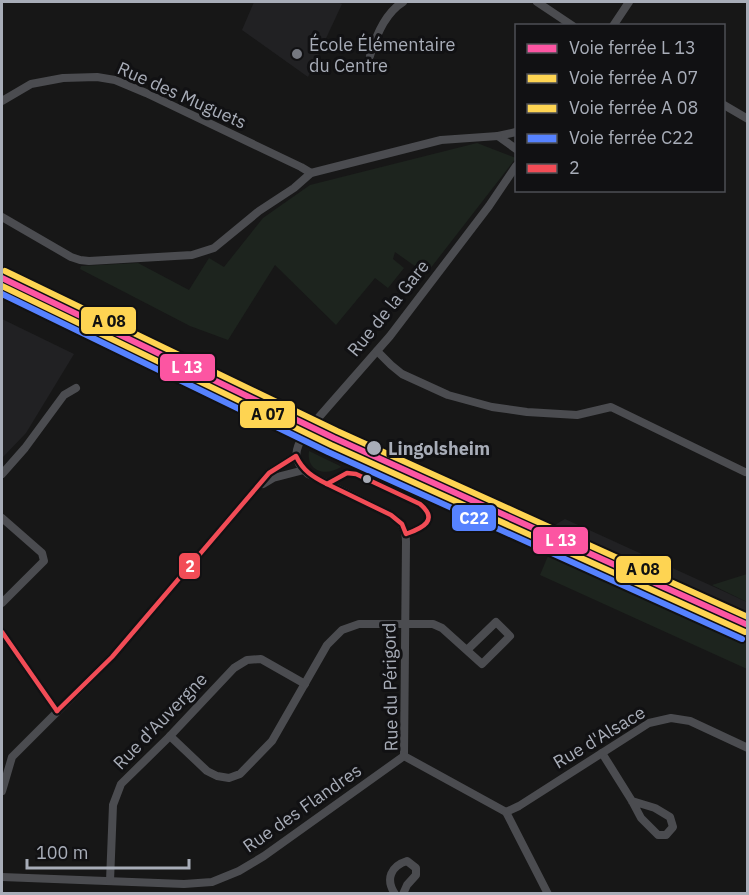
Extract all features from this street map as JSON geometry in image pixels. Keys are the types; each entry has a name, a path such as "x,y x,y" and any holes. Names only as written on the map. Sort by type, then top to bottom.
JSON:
{"street":[{"path":"369,56 374,39 392,9 403,2"},
{"path":"537,2 570,24"},
{"path":"614,24 629,2"},
{"name":"Rue des Muguets","path":"2,101 31,84 63,78 97,77 115,80 311,173"},
{"path":"725,106 747,119"},
{"path":"2,217 80,260 192,255 214,248 311,173 441,140 498,136 515,132"},
{"path":"498,136 515,147"},
{"name":"Rue de la Gare","path":"296,456 297,445 305,433 397,328 489,206 515,167"},
{"path":"377,351 402,374 448,395 492,407 577,415 611,407 745,472"},
{"path":"2,474 25,448 64,395 76,388"},
{"path":"2,791 12,757 112,657 269,473 296,456 304,470 273,478 260,485"},
{"name":"Rue du Périgord","path":"304,470 317,479 392,514 402,524 406,534 404,756 506,812"},
{"path":"2,518 42,553 44,561 2,603"},
{"path":"170,736 207,771 217,776 230,778 240,774 272,741 327,645 342,630 359,624 433,624 442,628 482,664 510,636 496,622 467,650"},
{"path":"2,632 57,711"},
{"name":"Rue d'Auvergne","path":"110,881 113,805 121,784 234,668 247,660 261,659 305,684"},
{"name":"Rue d'Alsace","path":"506,812 649,723 671,718 690,721 747,748"},
{"path":"602,753 640,818 658,835 666,835 673,827 670,817 655,808 632,801"},
{"name":"Rue des Flandres","path":"2,877 184,884 212,882 239,872 264,856 404,756"},
{"path":"506,812 548,894"},
{"path":"395,894 390,886 391,873 407,861 416,868 416,875 403,894"}],"shaded area":[{"name":"École Élémentaire du Centre","path":"254,2 337,2 342,4 308,77 242,30"},
{"path":"477,143 515,158 426,274 395,252 393,259 404,268 388,288 375,278 336,325 275,265 228,340 190,326 80,269 81,266 138,263 189,290 209,258 224,267 263,218 310,185"},
{"path":"2,319 74,354 26,433 2,458"},
{"path":"309,451 341,467 329,472 318,470 310,463"},
{"path":"565,519 747,602 747,632 536,536"},
{"path":"553,544 747,632 747,669 540,575"},
{"path":"747,574 747,602 712,585"}],"transit line":[{"path":"5,271 337,431 748,617"},
{"path":"2,278 334,438 748,625"},
{"path":"2,286 331,445 745,632"},
{"name":"2","path":"57,711 112,657 269,473 296,456 309,473 327,484"},
{"name":"2","path":"347,473 356,474 420,504 428,515 426,523 406,534 402,524 391,515 327,484 347,473"},
{"name":"2","path":"2,632 57,711"}],"rail line":[{"name":"C22","path":"2,294 328,452 742,639"}],"place":[{"name":"École Élémentaire du Centre","path":"297,54"},
{"name":"Lingolsheim","path":"374,448"}]}
